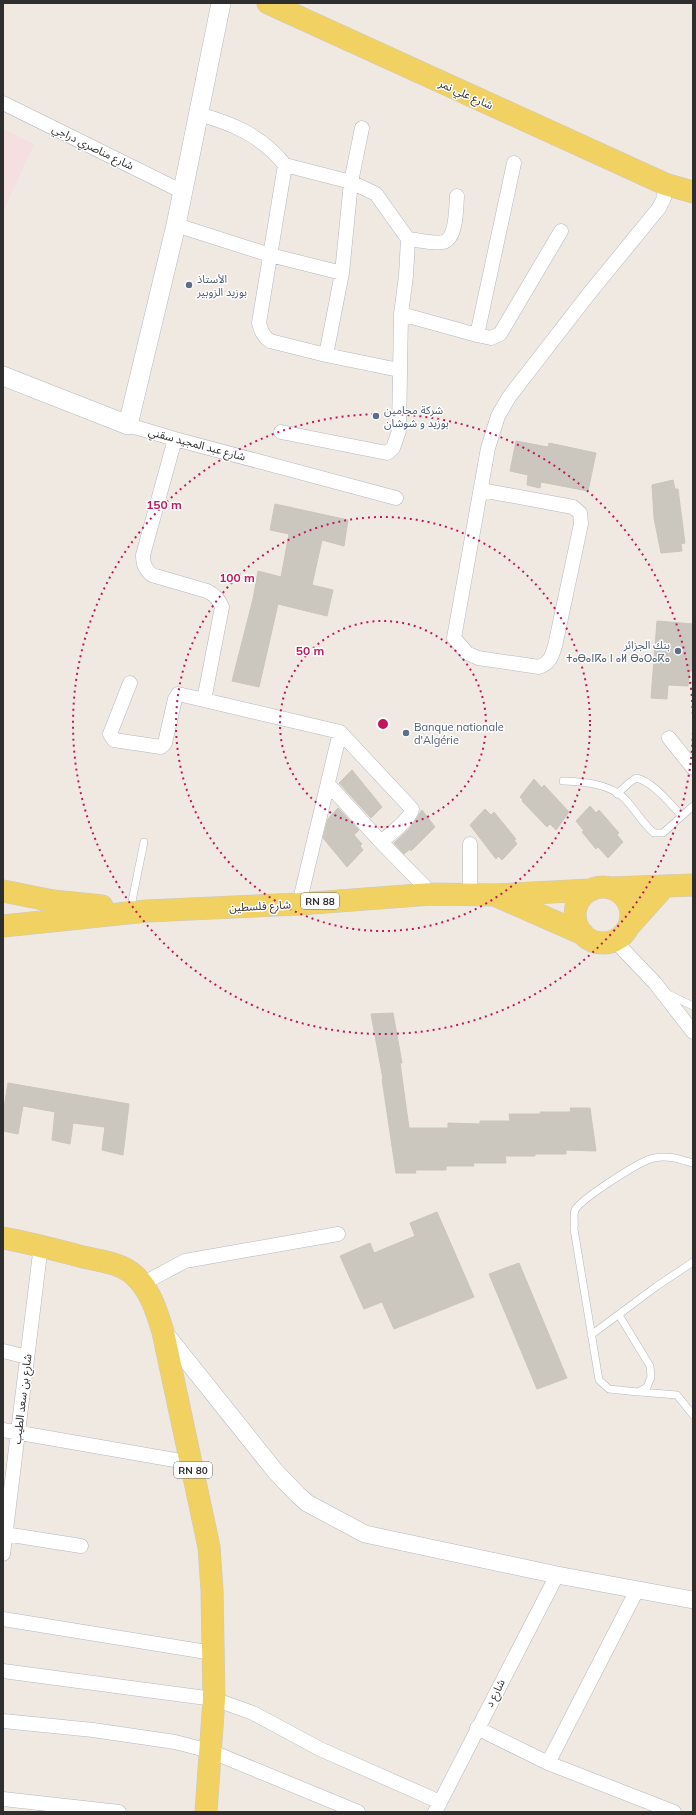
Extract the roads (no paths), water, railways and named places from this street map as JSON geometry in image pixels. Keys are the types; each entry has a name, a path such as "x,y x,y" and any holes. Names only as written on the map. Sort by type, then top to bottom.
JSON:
{"main road":[{"path":"128,425 176,225 222,3"},
{"name":"شارع علي نمر","path":"268,3 665,184 693,192"},
{"name":"شارع علي نمر","path":"665,184 679,197 693,205"},
{"name":"شارع عبد المجيد سقني","path":"3,376 128,425"},
{"name":"RN 88","path":"494,895 693,885"},
{"path":"621,933 631,910 628,902 617,891 600,889 583,895 575,910 575,919 583,934 597,942 621,933 664,887"},
{"name":"شارع فلسطين","path":"3,891 53,901 136,911"},
{"name":"شارع فلسطين","path":"3,926 136,911 299,904 432,894 494,895"},
{"name":"RN 88","path":"494,895 583,934"},
{"path":"3,909 3,914"},
{"name":"RN 80","path":"3,1238 41,1245 120,1266 134,1275 142,1284 156,1310 163,1332 209,1547 212,1590 214,1699 206,1812"}],"street":[{"name":"شارع مناصري دراجي","path":"3,103 183,192"},
{"path":"198,114 225,121 243,130 275,154 285,165 351,182 376,194 408,239 406,276 401,314 399,432 393,448 387,453 281,432"},
{"path":"326,355 342,273 351,182 362,128"},
{"path":"477,335 514,163"},
{"path":"285,165 260,323 262,334 270,341 326,355 399,370"},
{"path":"481,490 573,507 580,513 581,524 555,646 547,664 539,667 478,658 467,653 454,638 488,448 498,416 509,397 659,208 664,198 665,184"},
{"path":"408,239 442,242 448,240 452,234 455,222 456,196"},
{"path":"176,225 270,255 342,273"},
{"path":"401,314 491,338 500,334 561,231"},
{"name":"شارع عبد المجيد سقني","path":"128,425 396,498"},
{"path":"175,439 143,555 143,561 147,571 152,575 208,591 220,601 222,607 204,700"},
{"path":"130,683 110,734 114,740 161,747 164,743 175,699 178,694 340,732 412,809 412,813 401,825 381,842"},
{"path":"299,904 340,732"},
{"path":"670,738 693,768"},
{"path":"328,784 381,842 432,894"},
{"path":"470,844 470,895"},
{"path":"621,933 662,992 693,1032"},
{"path":"142,1284 185,1261 338,1234"},
{"name":"شارع بن سعد الطيب","path":"4,1545 41,1245"},
{"path":"163,1332 275,1471 307,1502 364,1534 556,1575 693,1600"},
{"path":"3,1351 27,1357"},
{"path":"3,1430 192,1463"},
{"path":"4,1545 81,1546"},
{"name":"شارع د","path":"438,1809 477,1728 556,1575"},
{"path":"548,1763 637,1590"},
{"path":"3,1619 213,1653"},
{"path":"3,1671 214,1699 253,1713 438,1809"},
{"path":"3,1721 144,1737 175,1742 210,1751 358,1812"},
{"path":"477,1728 548,1763 674,1812"},
{"path":"3,1798 119,1812"}],"lane":[{"path":"618,794 636,778 642,780 654,788 682,816"},
{"path":"563,781 594,783 618,794 624,798 645,825 654,833 663,833 693,806"},
{"path":"136,911 144,842"},
{"path":"662,992 693,1006"},
{"path":"693,1163 672,1156 652,1158 632,1169 586,1198 575,1211 574,1229 599,1380 609,1389 677,1394 693,1415"},
{"path":"591,1335 657,1286 693,1262"},
{"path":"619,1315 650,1366 651,1378 647,1387 638,1392"}],"place":[{"name":"الأستاذ بوزيد الزوبير","path":"189,285"},
{"name":"شركة محامين بوزيد و شوشان","path":"376,416"},
{"name":"بنك الجزائر ⵜⴰⴱⴰⵏⴽⴰ ⵏ ⴰⵍ ⴱⴰⵔⴰⴽⴰ","path":"678,651"},
{"name":"Banque nationale d'Algérie","path":"406,733"}]}
